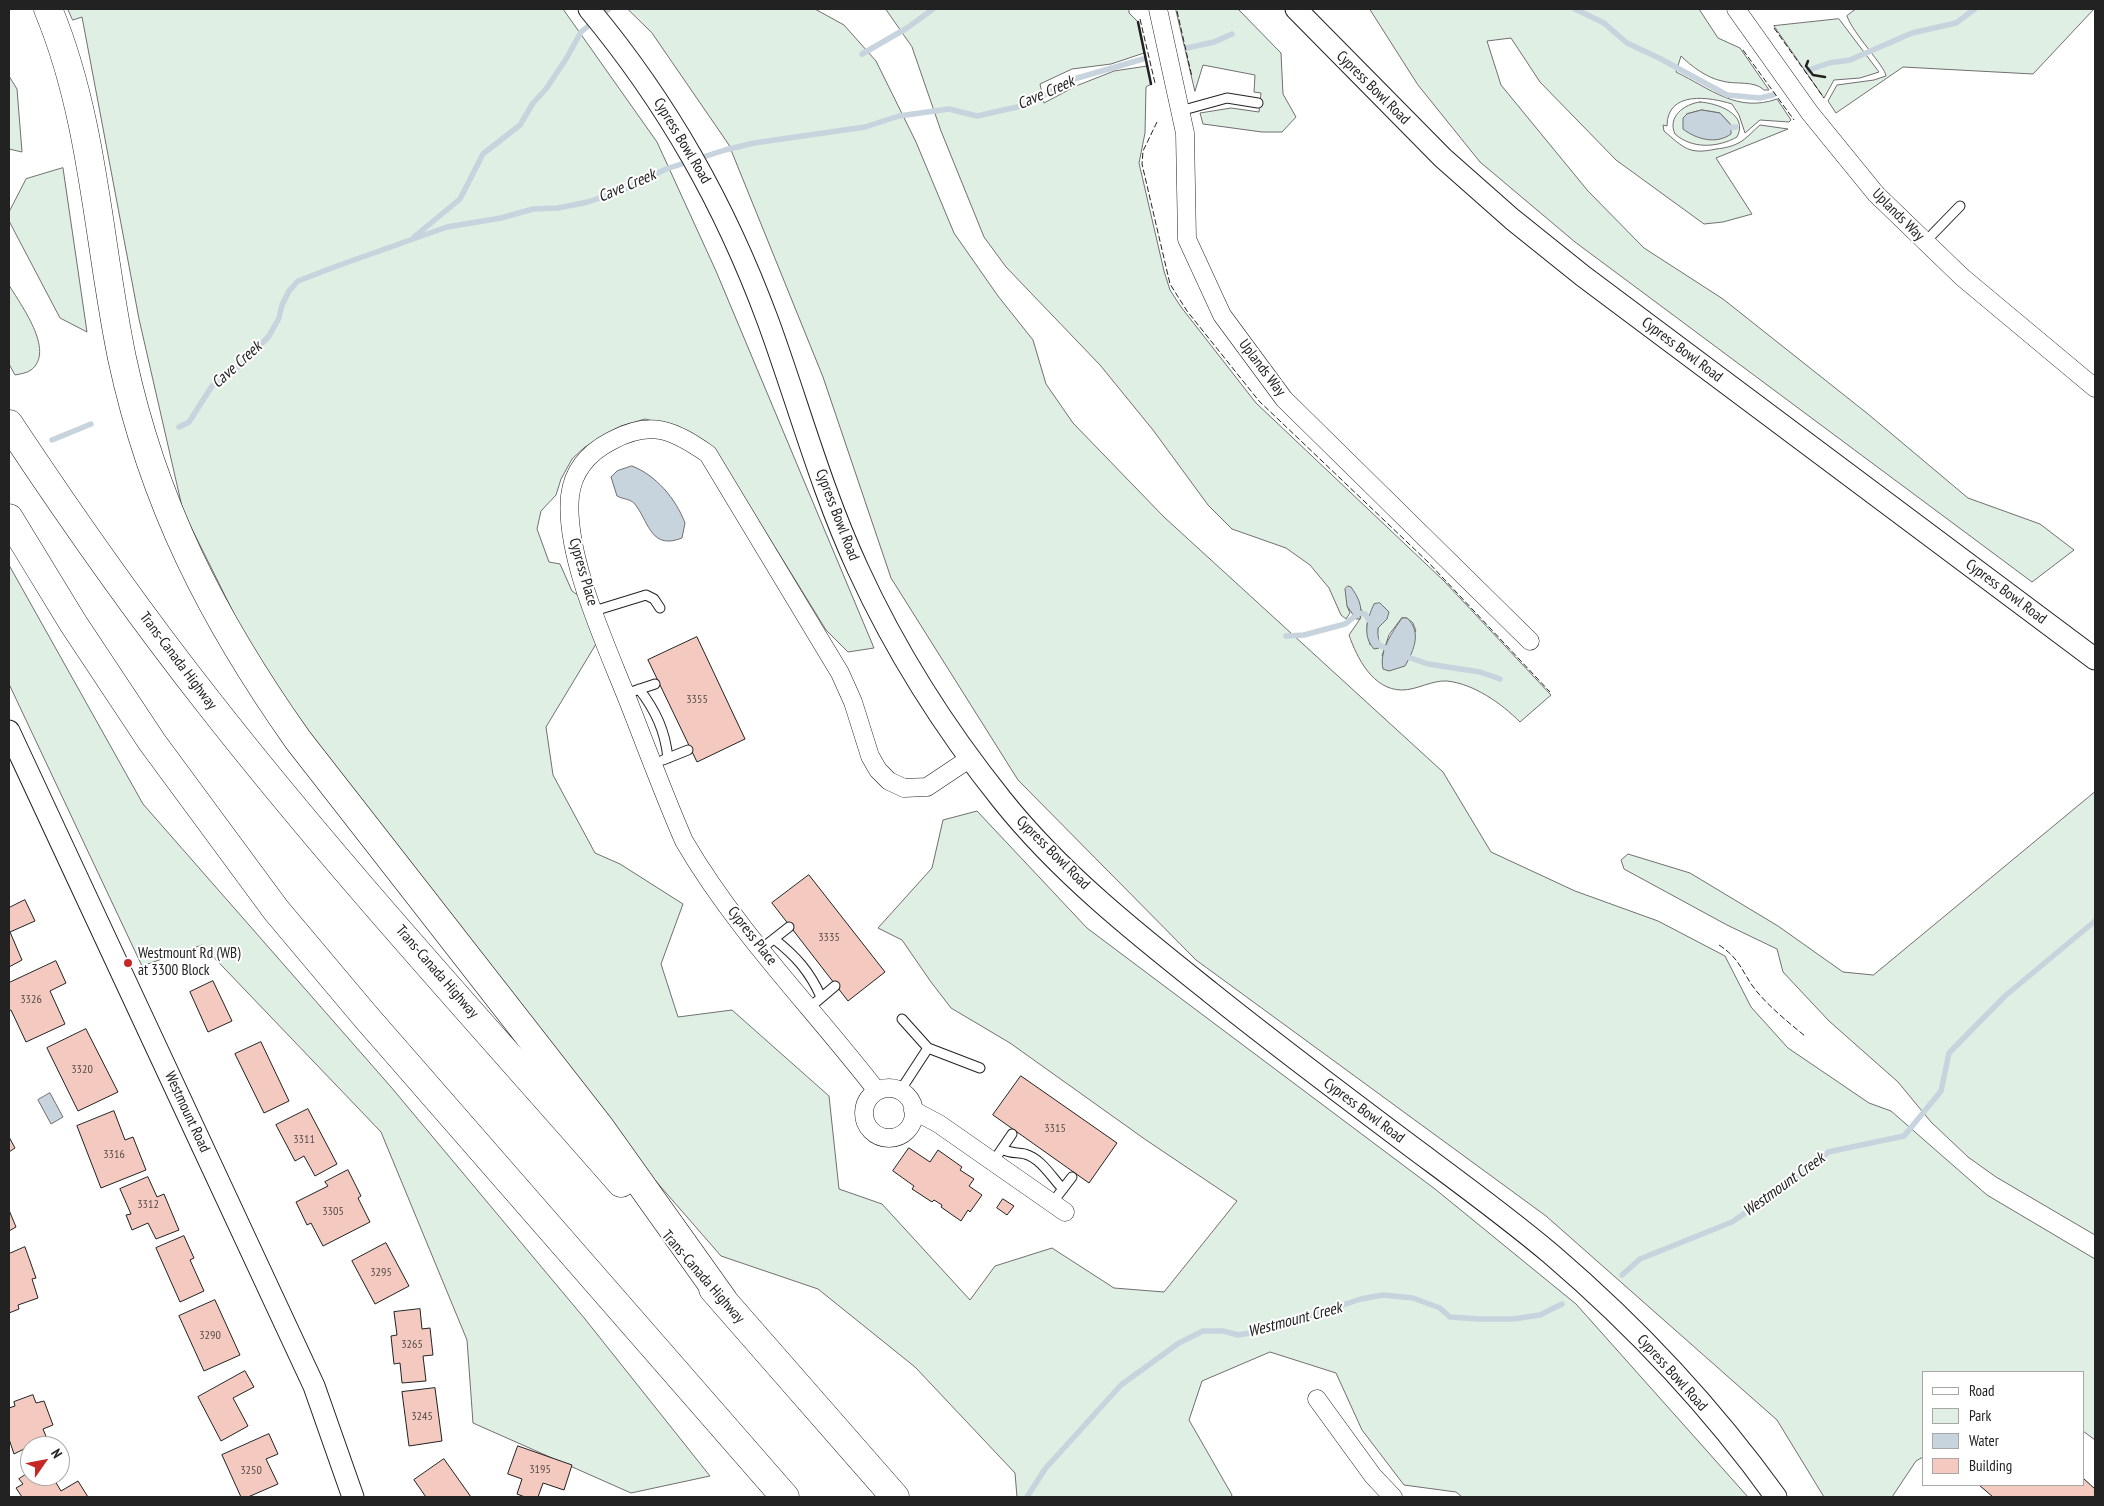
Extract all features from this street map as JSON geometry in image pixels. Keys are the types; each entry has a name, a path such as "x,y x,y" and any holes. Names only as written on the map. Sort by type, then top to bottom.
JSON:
{"highway":[{"path":"48,9 71,79 80,114 114,317 131,398 158,485 194,571 212,607 252,675 298,740 600,1128 724,1301"},
{"name":"Trans-Canada Highway","path":"9,424 128,596 209,703 261,767 339,860 895,1497"},
{"path":"9,518 73,623 146,734 276,910 372,1024 785,1497"}],"street":[{"name":"Cypress Bowl Road","path":"589,9 666,110 694,157 719,205 766,318 830,502 858,568 886,626 933,707 1007,806 1046,850 1138,934 1302,1065 1511,1221 1587,1285 1655,1352 1750,1461 1776,1497"},
{"name":"Uplands Way","path":"1158,9 1184,133 1187,239 1222,315 1284,399 1530,641"},
{"name":"Cypress Bowl Road","path":"1296,9 1443,158 1561,259 2095,659"},
{"path":"1306,9 1315,29"},
{"name":"Uplands Way","path":"1736,9 1810,113 1876,194 1962,277 2095,388"},
{"name":"Cypress Place","path":"877,1091 815,1003 768,944 699,867 684,840 661,761 632,692 594,611 575,554 571,533 570,495 576,475 594,451 622,435 644,428 667,431 688,441 708,454 770,560 840,673 853,702 870,756 884,777 904,788 920,789 932,785 970,759"},
{"name":"Westmount Road","path":"9,731 302,1359 314,1386 353,1497"},
{"path":"888,1088 900,1091 908,1096 913,1110 911,1124 906,1130 894,1137 879,1136 868,1126 864,1112 868,1098 877,1091 888,1088"},
{"path":"913,1110 998,1155 1060,1202"},
{"path":"1317,1399 1373,1476 1393,1497"}],"lane":[{"path":"1180,111 1226,98 1258,103"},
{"path":"1925,242 1960,206"},
{"path":"594,611 646,595 654,599 660,608"},
{"path":"632,692 655,684"},
{"path":"661,761 688,750"},
{"path":"768,944 789,927"},
{"path":"815,1003 835,986"},
{"path":"902,1019 928,1048 980,1068"},
{"path":"900,1091 928,1048"},
{"path":"998,1155 1012,1134"},
{"path":"998,1155 1026,1154 1049,1171 1060,1202"},
{"path":"1060,1202 1072,1177"}],"green space":[{"path":"68,9 563,9 657,142 716,271 874,648 848,652 826,630 738,487 661,423 645,419 621,426 585,447 572,459 561,479 556,495 541,511 537,529 549,562 560,564 572,591 582,598 596,644 546,727 553,775 595,853 620,864 683,904 661,964 678,1017 732,1010 829,1096 839,1189 882,1204 970,1300 995,1266 1052,1248 1114,1288 1164,1292 1237,1201 1146,1140 1010,1043 951,1008 902,940 878,928 932,868 943,820 977,811 1087,928 1435,1189 1576,1304 1748,1497 1462,1497 1456,1492 1404,1485 1362,1430 1336,1373 1270,1352 1202,1381 1189,1420 1232,1495 1231,1497 1017,1497 1015,1473 915,1367 818,1289 721,1256 647,1171 383,841 258,662 183,511 139,319 82,17 73,20"},
{"path":"628,9 815,9 844,25 876,61 916,142 954,233 998,296 1033,340 1046,384 1073,423 1164,517 1443,772 1491,852 1575,891 1658,921 1725,956 1751,1007 1788,1048 1869,1103 1891,1111 1987,1195 2095,1259 2095,1440 2084,1432 2084,1371 1922,1371 1922,1458 1916,1461 1892,1497 1824,1497 1777,1420 1546,1216 1196,960 1018,780 891,578 823,377 729,145 652,33"},
{"path":"886,9 1129,9 1129,13 1138,22 1144,53 1111,64 1072,69 1040,84 1044,103 1076,86 1114,71 1147,66 1151,84 1146,87 1145,133 1139,163 1170,290 1181,307 1256,403 1444,581 1551,695 1520,722 1504,708 1477,690 1457,683 1441,681 1402,690 1392,689 1375,679 1362,663 1349,635 1360,619 1362,610 1347,606 1350,613 1346,619 1341,615 1329,588 1310,565 1286,548 1232,529 1208,505 1153,430 1100,365 1006,267 984,237 941,131 912,47","holes":["1368,618 1387,619 1378,628 1377,638 1370,645 1367,629","1402,618 1407,618 1413,623 1416,631 1382,656 1389,635"]},
{"path":"1176,9 1238,9 1281,53 1283,94 1296,117 1282,132 1262,132 1203,124 1200,113 1231,108 1259,112 1261,93 1254,92 1255,75 1203,65 1195,91"},
{"path":"1370,9 1699,9 1718,38 1740,48 1769,90 1764,90 1755,85 1716,79 1700,71 1681,56 1676,72 1713,92 1737,101 1763,103 1777,99 1791,120 1789,122 1760,120 1745,133 1739,115 1732,104 1702,98 1682,101 1674,106 1669,114 1667,126 1663,125 1664,131 1687,149 1707,151 1733,145 1742,141 1760,125 1788,129 1716,158 1752,214 1723,222 1704,224 1616,160 1540,82 1511,38 1487,41 1501,85 1588,191 1644,248 1723,299 1868,414 1968,498 2040,524 2074,550 2032,582 1575,242 1480,162 1418,85"},
{"path":"1856,9 2094,9 2033,74 1903,67 1836,113 1828,101 1837,85 1874,80 1886,76 1850,23 1847,16"},
{"path":"1839,19 1879,72 1860,78 1834,80 1824,98 1774,26"},
{"path":"9,76 17,89 22,152 9,149"},
{"path":"1694,103 1707,103 1729,111 1739,122 1740,129 1737,137 1713,145 1705,145 1689,142 1675,134 1673,122 1678,112","holes":["1702,110 1720,113 1731,125 1687,114"]},
{"path":"63,168 87,332 60,318 9,221 9,212 26,179"},
{"path":"9,285 34,328 40,351 38,362 31,370 15,375 9,364"},
{"path":"9,565 143,804 391,1087 585,1319 710,1476 631,1493 473,1423 467,1340 381,1132 202,945 142,966 9,684"},
{"path":"2095,792 2095,1235 1996,1177 1968,1157 1931,1122 1898,1082 1829,1021 1783,972 1777,949 1727,925 1624,869 1621,860 1628,854 1690,873 1778,926 1843,972 1873,975"}],"water":[{"path":"1702,110 1720,113 1731,125 1731,134 1713,140 1694,136 1683,129 1683,118 1687,114"},
{"path":"632,466 649,475 671,497 685,523 682,538 664,541 658,538 635,504 617,496 611,477 617,471"},
{"path":"1348,586 1356,594 1359,602 1361,610 1360,619 1356,619 1347,606 1345,589"},
{"path":"1380,603 1389,612 1387,619 1378,628 1379,648 1374,649 1368,639 1367,627 1374,604"},
{"path":"1402,618 1407,618 1412,623 1415,635 1414,647 1405,666 1389,671 1383,669 1383,655 1387,642"},
{"path":"50,1093 63,1117 51,1124 38,1100"}],"building":[{"path":"697,637 745,739 697,762 648,660"},
{"path":"809,875 885,972 848,1001 772,903"},
{"path":"25,900 35,921 10,932 22,960 9,967 9,908"},
{"path":"56,961 66,983 50,991 65,1024 26,1042 11,1010 9,1011 9,983"},
{"path":"213,981 232,1021 208,1032 190,992"},
{"path":"86,1029 118,1092 78,1111 47,1048"},
{"path":"261,1042 289,1101 264,1113 235,1054"},
{"path":"1021,1076 1117,1143 1089,1183 993,1115"},
{"path":"308,1109 337,1164 315,1176 304,1156 295,1161 276,1125"},
{"path":"114,1111 125,1140 133,1137 146,1170 101,1188 77,1126"},
{"path":"9,1137 15,1148 9,1152"},
{"path":"909,1148 930,1162 938,1150 962,1167 960,1170 974,1179 969,1186 982,1195 961,1221 941,1207 942,1205 934,1200 932,1202 912,1189 914,1186 893,1171"},
{"path":"348,1170 361,1196 358,1198 370,1222 323,1246 311,1223 307,1225 296,1202 328,1186 325,1182"},
{"path":"148,1177 157,1197 164,1194 179,1230 156,1239 148,1223 132,1230 126,1215 131,1214 120,1189"},
{"path":"1003,1199 1014,1206 1007,1215 997,1208"},
{"path":"9,1210 16,1227 9,1231"},
{"path":"184,1236 194,1258 190,1260 204,1291 180,1302 156,1248"},
{"path":"386,1243 409,1286 375,1304 352,1261"},
{"path":"25,1247 36,1278 32,1279 38,1298 18,1305 19,1309 9,1313 9,1254"},
{"path":"215,1300 240,1355 204,1371 179,1316"},
{"path":"420,1309 422,1329 430,1328 433,1355 423,1356 426,1381 402,1383 400,1363 394,1364 391,1336 397,1335 394,1312"},
{"path":"245,1371 254,1387 233,1398 248,1426 221,1441 198,1397"},
{"path":"435,1388 442,1441 409,1446 402,1392"},
{"path":"33,1395 36,1403 44,1401 53,1425 43,1429 46,1436 20,1436 20,1451 14,1454 9,1439 9,1408 15,1406 14,1402"},
{"path":"269,1434 278,1454 266,1459 278,1484 248,1497 241,1497 222,1455"},
{"path":"518,1446 572,1465 564,1490 543,1483 538,1497 525,1497 517,1494 522,1479 508,1474"},
{"path":"444,1459 471,1497 426,1497 414,1480"},
{"path":"2084,1479 2095,1489 2095,1497 1993,1497 1980,1486 2084,1486"},
{"path":"78,1481 88,1497 22,1497 16,1488 20,1486 58,1486 61,1491"}],"waterway":[{"path":"414,237 460,199 483,154 520,125 533,103 546,89 566,59 581,32 609,9"},
{"path":"862,54 907,28 933,9"},
{"path":"1575,9 1604,23 1627,43 1727,95 1760,98 1773,95"},
{"path":"1809,70 1829,63 1850,60 1912,33 1956,23 1975,9"},
{"name":"Cave Creek","path":"1187,48 1214,42 1232,34"},
{"name":"Cave Creek","path":"179,427 189,422 212,386 224,379 243,363 269,336 279,318 282,305 289,291 298,281 337,266 447,227 501,218 533,209 558,208 588,202 625,189 666,169 725,150 754,143 865,127 899,116 949,109 977,116 1026,105 1074,79 1143,59"},
{"path":"1724,128 1736,127"},
{"name":"Cave Creek","path":"52,440 91,424"},
{"path":"1286,636 1304,635 1345,624 1359,613 1365,614 1371,623"},
{"path":"1375,639 1379,645 1392,651"},
{"path":"1405,656 1428,664 1480,672 1500,679"},
{"name":"Westmount Creek","path":"1622,1275 1640,1259 1732,1222 1816,1165 1828,1152 1904,1136 1941,1091 1949,1053 2005,996 2095,921"},
{"name":"Westmount Creek","path":"1027,1497 1045,1469 1121,1385 1179,1343 1203,1331 1223,1331 1238,1335 1261,1331 1361,1299 1383,1295 1413,1298 1440,1308 1450,1317 1479,1319 1513,1319 1540,1315 1562,1304"}],"fence":[{"path":"1177,11 1192,77"},
{"path":"1140,19 1155,83"},
{"path":"1774,28 1824,98"},
{"path":"1743,50 1794,120"},
{"path":"1157,122 1143,151 1142,164 1170,284 1187,311 1259,401 1428,562 1550,692"},
{"path":"1719,945 1733,956 1763,999 1805,1036"}],"wall":[{"path":"1138,22 1151,84"},
{"path":"1808,61 1806,66 1813,75 1825,77"}],"place":[{"name":"Westmount Rd (WB) at 3300 Block","path":"128,963"}]}
